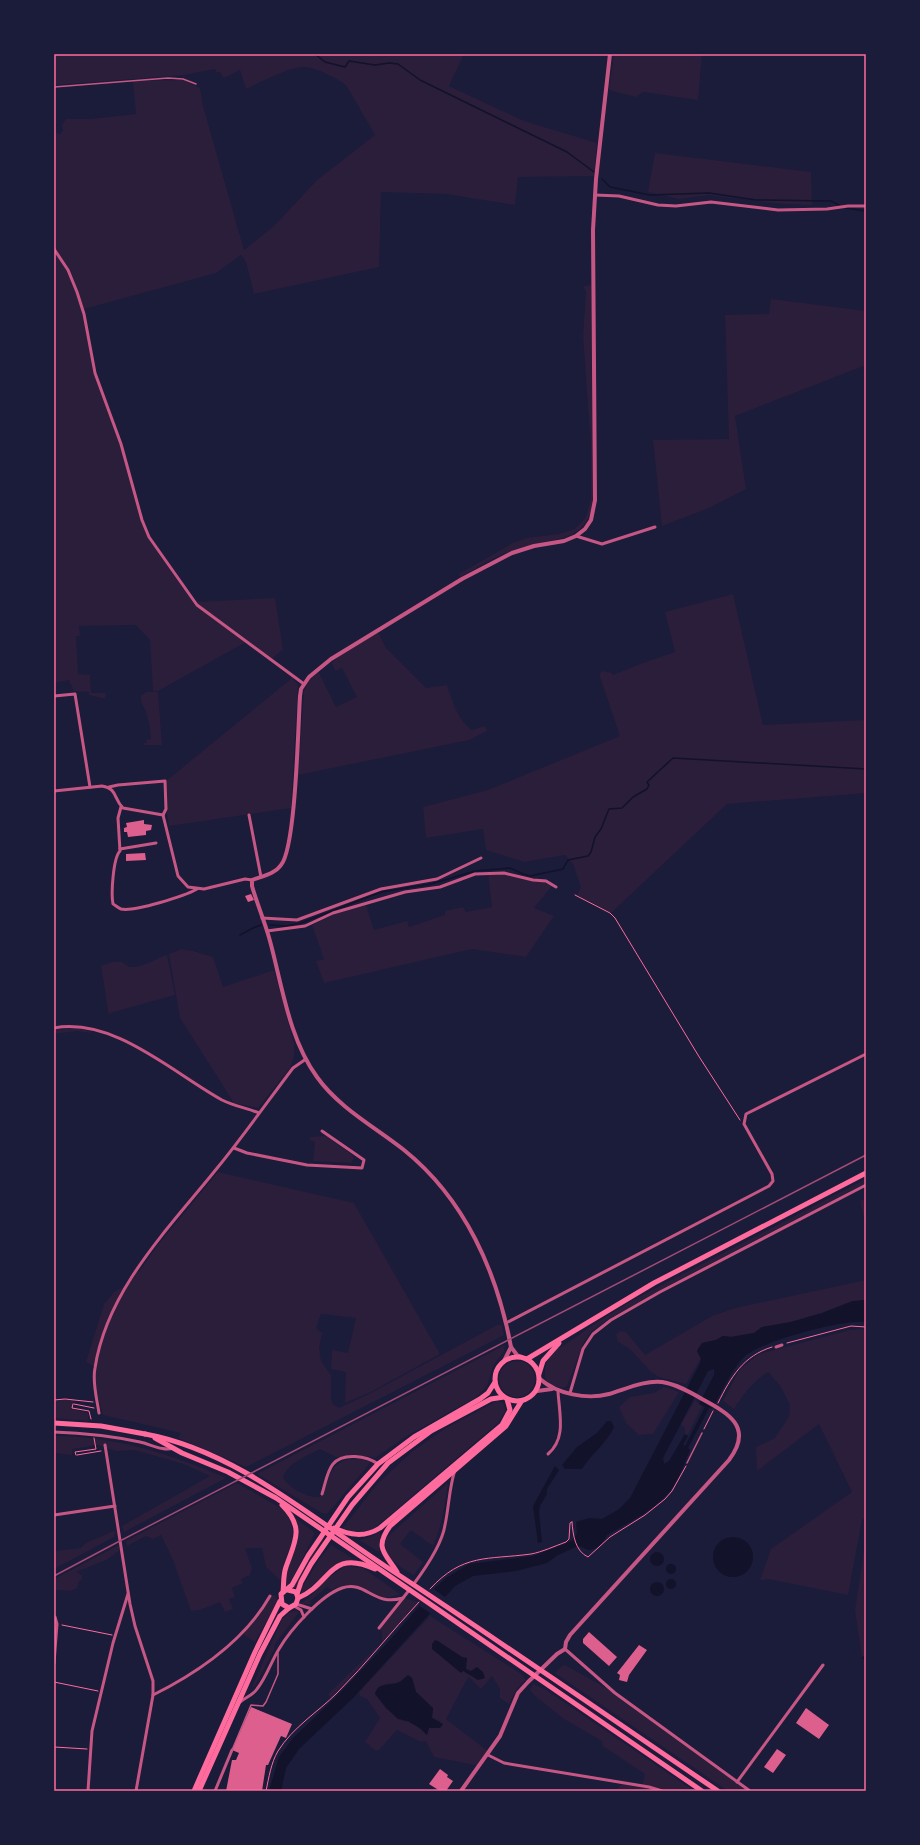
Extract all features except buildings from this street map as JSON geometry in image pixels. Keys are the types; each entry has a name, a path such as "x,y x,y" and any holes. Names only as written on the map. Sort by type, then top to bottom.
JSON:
{"main road":[{"path":"194,1791 255,1652 280,1601 294,1582 318,1540 348,1498 378,1464 414,1437 488,1393 495,1382 498,1368 504,1361 510,1358 525,1358 564,1338 589,1321 648,1286 866,1173"},
{"path":"398,1573 382,1551 382,1543 390,1526 506,1426 521,1402 530,1398 536,1391 547,1355 564,1338"},
{"path":"525,1358 535,1365 540,1376"},
{"path":"339,1535 364,1535 380,1528 502,1425 510,1410 506,1398 498,1391 495,1382"},
{"path":"199,1791 271,1631 280,1616 293,1606 306,1573 362,1491 388,1463 431,1431 491,1399 506,1398 521,1402"},
{"path":"54,1423 101,1426 145,1434 179,1443 225,1462 286,1498 321,1525 339,1535 392,1579 702,1791"},
{"path":"145,1434 228,1472 339,1535 530,1662 718,1791"},
{"path":"276,1498 292,1518 296,1530 295,1544 284,1573 286,1591"},
{"path":"298,1596 311,1592 323,1578 344,1563 365,1565 383,1572"},
{"path":"286,1591 293,1591 298,1596"},
{"path":"280,1601 284,1606 293,1606"}],"street":[{"path":"109,787 113,790 121,807 118,818 120,849 117,854 112,897 113,904 121,909 131,909 178,898 197,889 245,879 252,880 277,869 287,855 294,798 300,696 304,684 309,677 332,659 479,569 522,549 576,536 585,529 591,520 595,500 592,246 595,195 610,54"},
{"path":"595,195 619,196 658,205 676,206 711,202 778,210 827,209 848,206 866,206"},
{"path":"54,249 68,270 77,292 84,314 95,373 121,444 142,520 149,537 196,605 304,684"},
{"path":"576,536 602,544 655,527"},
{"path":"54,696 75,694 90,787"},
{"path":"54,791 165,781 166,809 163,815 178,876 188,887 197,889"},
{"path":"121,807 163,815"},
{"path":"248,815 261,876"},
{"path":"120,849 156,843"},
{"path":"264,922 297,920 381,889 437,879 481,858"},
{"path":"267,932 305,926 333,913 389,896 440,887 475,874 504,873 533,880 546,880 556,887"},
{"path":"252,880 252,886 267,932 294,1033 306,1059 317,1077 330,1093 410,1155 447,1193 466,1221 492,1273 511,1347 517,1355 525,1358"},
{"path":"54,1028 83,1027 122,1039 221,1099 260,1113"},
{"path":"506,1323 768,1186 772,1181 772,1174 744,1124 744,1117 751,1110 866,1054"},
{"path":"99,1413 94,1369 97,1354 109,1318 120,1295 156,1244 234,1148 293,1068 306,1059"},
{"path":"234,1148 247,1153 307,1165 362,1168 364,1160 322,1131"},
{"path":"570,1393 584,1349 593,1334 606,1324 660,1292 866,1185"},
{"path":"775,1347 782,1345"},
{"path":"504,1361 511,1347"},
{"path":"540,1376 552,1389"},
{"path":"461,1791 500,1736 518,1693 557,1654 565,1649 566,1642 570,1635 734,1454 739,1439 733,1418 726,1411 684,1389 667,1383 648,1383 599,1395 570,1393 552,1389 536,1391"},
{"path":"548,1454 556,1446 561,1432 558,1391"},
{"path":"54,1432 101,1435 148,1444 167,1450 173,1448"},
{"path":"105,1445 135,1626 153,1681 153,1695 136,1791"},
{"path":"322,1494 332,1464 340,1459 366,1458 378,1464"},
{"path":"379,1628 403,1598 432,1557 445,1527 450,1486 455,1470"},
{"path":"54,1515 115,1506"},
{"path":"237,1704 256,1690 287,1636 312,1609 333,1592 345,1587 360,1588 383,1600 403,1598"},
{"path":"88,1791 92,1731 116,1636 129,1592"},
{"path":"153,1695 182,1681 218,1654 251,1623 270,1596"},
{"path":"293,1606 312,1609"},
{"path":"293,1606 301,1610 304,1617"},
{"path":"54,1663 57,1624 55,1617"},
{"path":"565,1649 615,1693 750,1791"},
{"path":"737,1782 823,1665"},
{"path":"215,1791 232,1750"},
{"path":"488,1754 504,1763 649,1787 662,1791"}],"lane":[{"path":"54,87 168,78 183,79 196,84"},
{"path":"687,1463 702,1434"},
{"path":"232,1750 251,1705 263,1706 266,1702 278,1674 278,1650"}],"path":[{"path":"576,895 610,913 615,918 709,1073 737,1116 744,1124"},
{"path":"782,1345 851,1326 866,1326"},
{"path":"717,1404 740,1365 757,1353 775,1347"},
{"path":"54,1400 65,1399 97,1402"},
{"path":"73,1404 98,1408"},
{"path":"702,1434 714,1410"},
{"path":"76,1455 106,1450"},
{"path":"429,1591 451,1570 474,1560 531,1554 568,1540 570,1523 572,1523 573,1537 582,1552 588,1557 610,1537 645,1515 665,1499 672,1491 687,1463"},
{"path":"266,1791 271,1766 279,1749 303,1722 334,1695 357,1672 419,1602"},
{"path":"57,1624 116,1636"},
{"path":"54,1682 102,1692"},
{"path":"54,1747 90,1749"}],"shaded area":[{"path":"54,54 464,54 449,86 524,121 597,143 594,176 518,177 515,205 446,194 381,192 379,267 254,294 246,262 241,255 216,273 84,309 72,276 54,247 54,132 60,134 63,131 62,125 66,119 90,119 136,114 133,81 183,80 200,88 203,106 244,250 276,224 317,180 375,135 346,85 332,76 308,67 290,70 246,89 240,70 224,78 220,72 216,72 215,69 184,75 54,85"},
{"path":"614,54 702,54 698,100 643,92 636,97 609,90"},
{"path":"655,153 811,172 812,205 784,204 708,195 679,199 648,192"},
{"path":"54,249 68,270 82,307 93,364 115,426 144,527 193,601 246,642 158,691 153,691 150,640 136,625 79,626 80,636 76,636 78,674 90,675 91,693 106,693 105,699 89,695 89,692 74,691 69,680 54,683"},
{"path":"591,285 593,495 591,511 586,523 578,531 568,536 531,545 503,554 460,577 459,574 513,543 527,538 559,534 575,529 586,517 591,498 591,447 583,336 586,292 583,286"},
{"path":"771,299 866,311 866,365 735,416 746,489 709,508 662,526 653,440 729,439 725,315 769,314"},
{"path":"733,594 763,725 866,720 866,793 727,804 611,913 577,895 581,887 573,864 565,855 524,862 486,850 483,829 426,838 423,807 488,790 620,736 599,674 602,671 612,673 613,675 675,652 665,612"},
{"path":"275,598 283,649 272,659 195,602"},
{"path":"378,632 386,648 426,688 447,685 456,710 467,726 472,730 485,726 487,731 469,740 298,775 304,691 310,678 318,671 336,707 357,697 342,668 335,671 332,663 339,656 338,655"},
{"path":"292,678 298,685 291,808 169,826 166,781"},
{"path":"146,692 158,692 162,745 144,745 144,743 147,743 146,740 151,739 148,718 141,696"},
{"path":"488,874 512,875 529,878 552,886 534,908 554,916 526,957 472,949 324,983 316,961 324,959 312,925 335,914 366,905 374,930 407,921 409,927 445,915 445,911 463,907 466,912 492,907"},
{"path":"181,949 213,957 223,987 274,970 294,1044 294,1056 290,1068 258,1108 234,1103 180,1018 169,954"},
{"path":"167,955 175,995 110,1013 109,1016 101,966 112,962 122,962 129,967 134,967 144,965"},
{"path":"75,1028 90,1031 90,1033 77,1031 54,1034 54,1030"},
{"path":"326,1136 351,1154 354,1158 351,1163 313,1161 315,1142 309,1140 311,1137"},
{"path":"218,1172 354,1203 440,1354 369,1393 345,1403 346,1372 331,1369 332,1350 348,1353 356,1318 321,1314 316,1328 322,1333 319,1348 321,1361 331,1375 331,1399 333,1404 339,1408 369,1394 497,1325 502,1325 504,1335 246,1467 178,1438 181,1433 103,1415 95,1387 95,1367 86,1362 104,1304 114,1292 129,1284 157,1246"},
{"path":"866,1179 866,1183 677,1281 607,1320 590,1333 584,1342 567,1386 563,1388 550,1385 546,1380 546,1365 553,1353 559,1347 560,1348 593,1325 633,1300"},
{"path":"866,1198 866,1228 860,1201"},
{"path":"866,1280 866,1301 853,1301 822,1313 791,1322 762,1327 754,1333 731,1337 723,1336 716,1340 702,1343 697,1351 701,1358 686,1384 659,1377 651,1372 630,1349 618,1342 616,1334 620,1331 626,1332 645,1355 712,1316 735,1308"},
{"path":"853,1301 866,1301 866,1322 840,1324 803,1332 767,1344 744,1357 730,1375 712,1409 709,1408 688,1448 690,1450 680,1474 667,1495 634,1520 607,1535 593,1550 588,1550 578,1546 558,1555 547,1563 516,1571 473,1576 455,1586 353,1698 299,1749 286,1768 281,1791 269,1791 279,1757 293,1738 337,1696 389,1641 434,1589 446,1578 469,1564 533,1556 572,1541 577,1533 576,1522 589,1518 602,1519 619,1509 630,1498 700,1363 701,1359 697,1351 702,1343 716,1340 723,1336 731,1337 754,1333 762,1327 791,1322 822,1313","holes":["714,1369 714,1375 699,1404 705,1407 685,1446 683,1445 688,1436 685,1434 669,1461 664,1464 663,1458 708,1371"]},
{"path":"866,1329 866,1518 862,1520 848,1595 768,1579 760,1580 771,1549 852,1492 819,1424 757,1471 756,1447 775,1438 789,1417 790,1405 781,1387 768,1372 749,1389 734,1409 723,1401 740,1369 759,1354 850,1330"},
{"path":"505,1345 504,1351 493,1366 487,1386 475,1398 405,1437 375,1458 366,1456 336,1457 320,1449 289,1467 283,1477 289,1485 304,1494 320,1497 332,1471 339,1463 358,1459 368,1461 370,1463 327,1514 322,1513 257,1474"},
{"path":"517,1361 527,1364 532,1369 535,1379 532,1389 527,1394 517,1397 507,1394 502,1389 499,1379 502,1369 507,1364"},
{"path":"664,1387 679,1392 653,1434 639,1435 626,1423 619,1407 630,1397 654,1393"},
{"path":"54,1400 74,1400 71,1409 88,1413 89,1421 54,1418"},
{"path":"695,1400 702,1406 688,1435 685,1434 685,1429 681,1424"},
{"path":"497,1401 503,1403 506,1410 498,1423 377,1526 373,1529 360,1532 343,1528 378,1483 413,1451 446,1428"},
{"path":"607,1421 611,1421 614,1427 611,1433 582,1469 565,1469 562,1465 577,1447 597,1433"},
{"path":"54,1436 99,1439 142,1448 185,1461 226,1478 124,1532 122,1526 210,1476 183,1464 135,1450 116,1451 98,1445 72,1449 72,1455 54,1453"},
{"path":"555,1466 559,1470 547,1489 547,1494 540,1506 539,1512 542,1542 538,1543 533,1506"},
{"path":"237,1483 279,1507 287,1516 292,1525 292,1542 280,1580 266,1567 262,1548 245,1548 252,1568 250,1575 241,1579 243,1583 232,1588 235,1597 229,1599 233,1609 225,1612 220,1602 200,1610 191,1611 173,1560 161,1535 153,1539 146,1536 127,1546 126,1541"},
{"path":"448,1483 441,1523 433,1546 411,1530 400,1544 423,1562 414,1575 403,1569 389,1556 385,1545 386,1538"},
{"path":"294,1517 315,1533 297,1570 286,1587 288,1569 298,1535"},
{"path":"116,1530 114,1537 54,1569 54,1551 81,1548 86,1543"},
{"path":"381,1531 379,1552 359,1540 370,1537"},
{"path":"737,1537 744,1540 750,1546 753,1557 752,1565 744,1574 737,1577 729,1577 722,1574 714,1565 713,1553 716,1546 725,1538"},
{"path":"866,1537 866,1653 862,1658 855,1610"},
{"path":"321,1538 325,1541 297,1589 293,1587"},
{"path":"119,1545 120,1550 106,1560 76,1572 82,1575 82,1579 79,1581 77,1588 70,1591 56,1590 54,1579"},
{"path":"331,1545 357,1561 343,1562 337,1565 301,1595 302,1586 318,1561"},
{"path":"654,1552 660,1552 664,1556 664,1562 660,1566 654,1566 650,1562 650,1556"},
{"path":"669,1564 673,1564 675,1565 675,1573 669,1574 666,1571 666,1567"},
{"path":"345,1566 363,1568 400,1594 390,1597 381,1597 361,1587 353,1585 343,1586 331,1590 327,1587 309,1602 312,1604 301,1604 315,1592 324,1581"},
{"path":"669,1579 673,1579 675,1580 675,1588 669,1589 666,1586 666,1582"},
{"path":"657,1582 662,1584 664,1589 662,1594 657,1596 652,1594 650,1589 652,1584"},
{"path":"270,1596 276,1596 278,1601 255,1642 243,1634"},
{"path":"403,1598 419,1602 331,1698 328,1694 382,1642 382,1631 379,1628"},
{"path":"290,1612 299,1612 275,1644 274,1650 255,1686 252,1687 282,1619"},
{"path":"430,1616 520,1673 526,1679 516,1690 509,1704 500,1698 500,1689 492,1676 481,1689 469,1677 466,1681 446,1719 489,1752 478,1768 475,1765 434,1757 426,1741 421,1742 397,1730 379,1750 376,1751 365,1742 380,1718 367,1699 360,1696 359,1692","holes":["412,1678 416,1692 433,1708 432,1718 440,1721 436,1728 429,1728 427,1735 413,1724 403,1721 385,1684 396,1683"]},
{"path":"435,1640 462,1657 467,1658 466,1669 471,1671 477,1667 483,1672 485,1678 478,1680 463,1671 461,1673 432,1649 432,1644"},
{"path":"565,1665 615,1693 750,1791 728,1791 555,1673"},
{"path":"408,1675 412,1678 416,1692 433,1708 432,1718 443,1724 440,1728 429,1728 427,1735 421,1729 408,1721 398,1719 386,1708 375,1694 376,1690 381,1686 394,1684 401,1681"},
{"path":"533,1684 546,1690 694,1791 662,1791 651,1789 651,1791 615,1791 623,1783 642,1786 645,1774 603,1746 602,1741 564,1719 534,1695 530,1690"}],"pier":[{"path":"432,1588 448,1599 433,1615 418,1605"}],"waterway":[{"path":"315,54 325,62 345,67 349,61 375,65 389,63 398,64 420,80 567,152 594,172"},
{"path":"602,179 610,187 650,195 709,193 756,200 831,201 839,205"},
{"path":"846,208 866,211"},
{"path":"270,925 286,926 301,923 381,892 431,884 475,871 510,868 530,876 563,869 568,860 588,856 591,852 595,837 601,829 609,809 622,808 633,797 647,789 649,785 647,782 673,758 866,769"},
{"path":"240,935 261,925"},
{"path":"863,1658 866,1655"}],"railway":[{"path":"54,1576 866,1155"}]}
